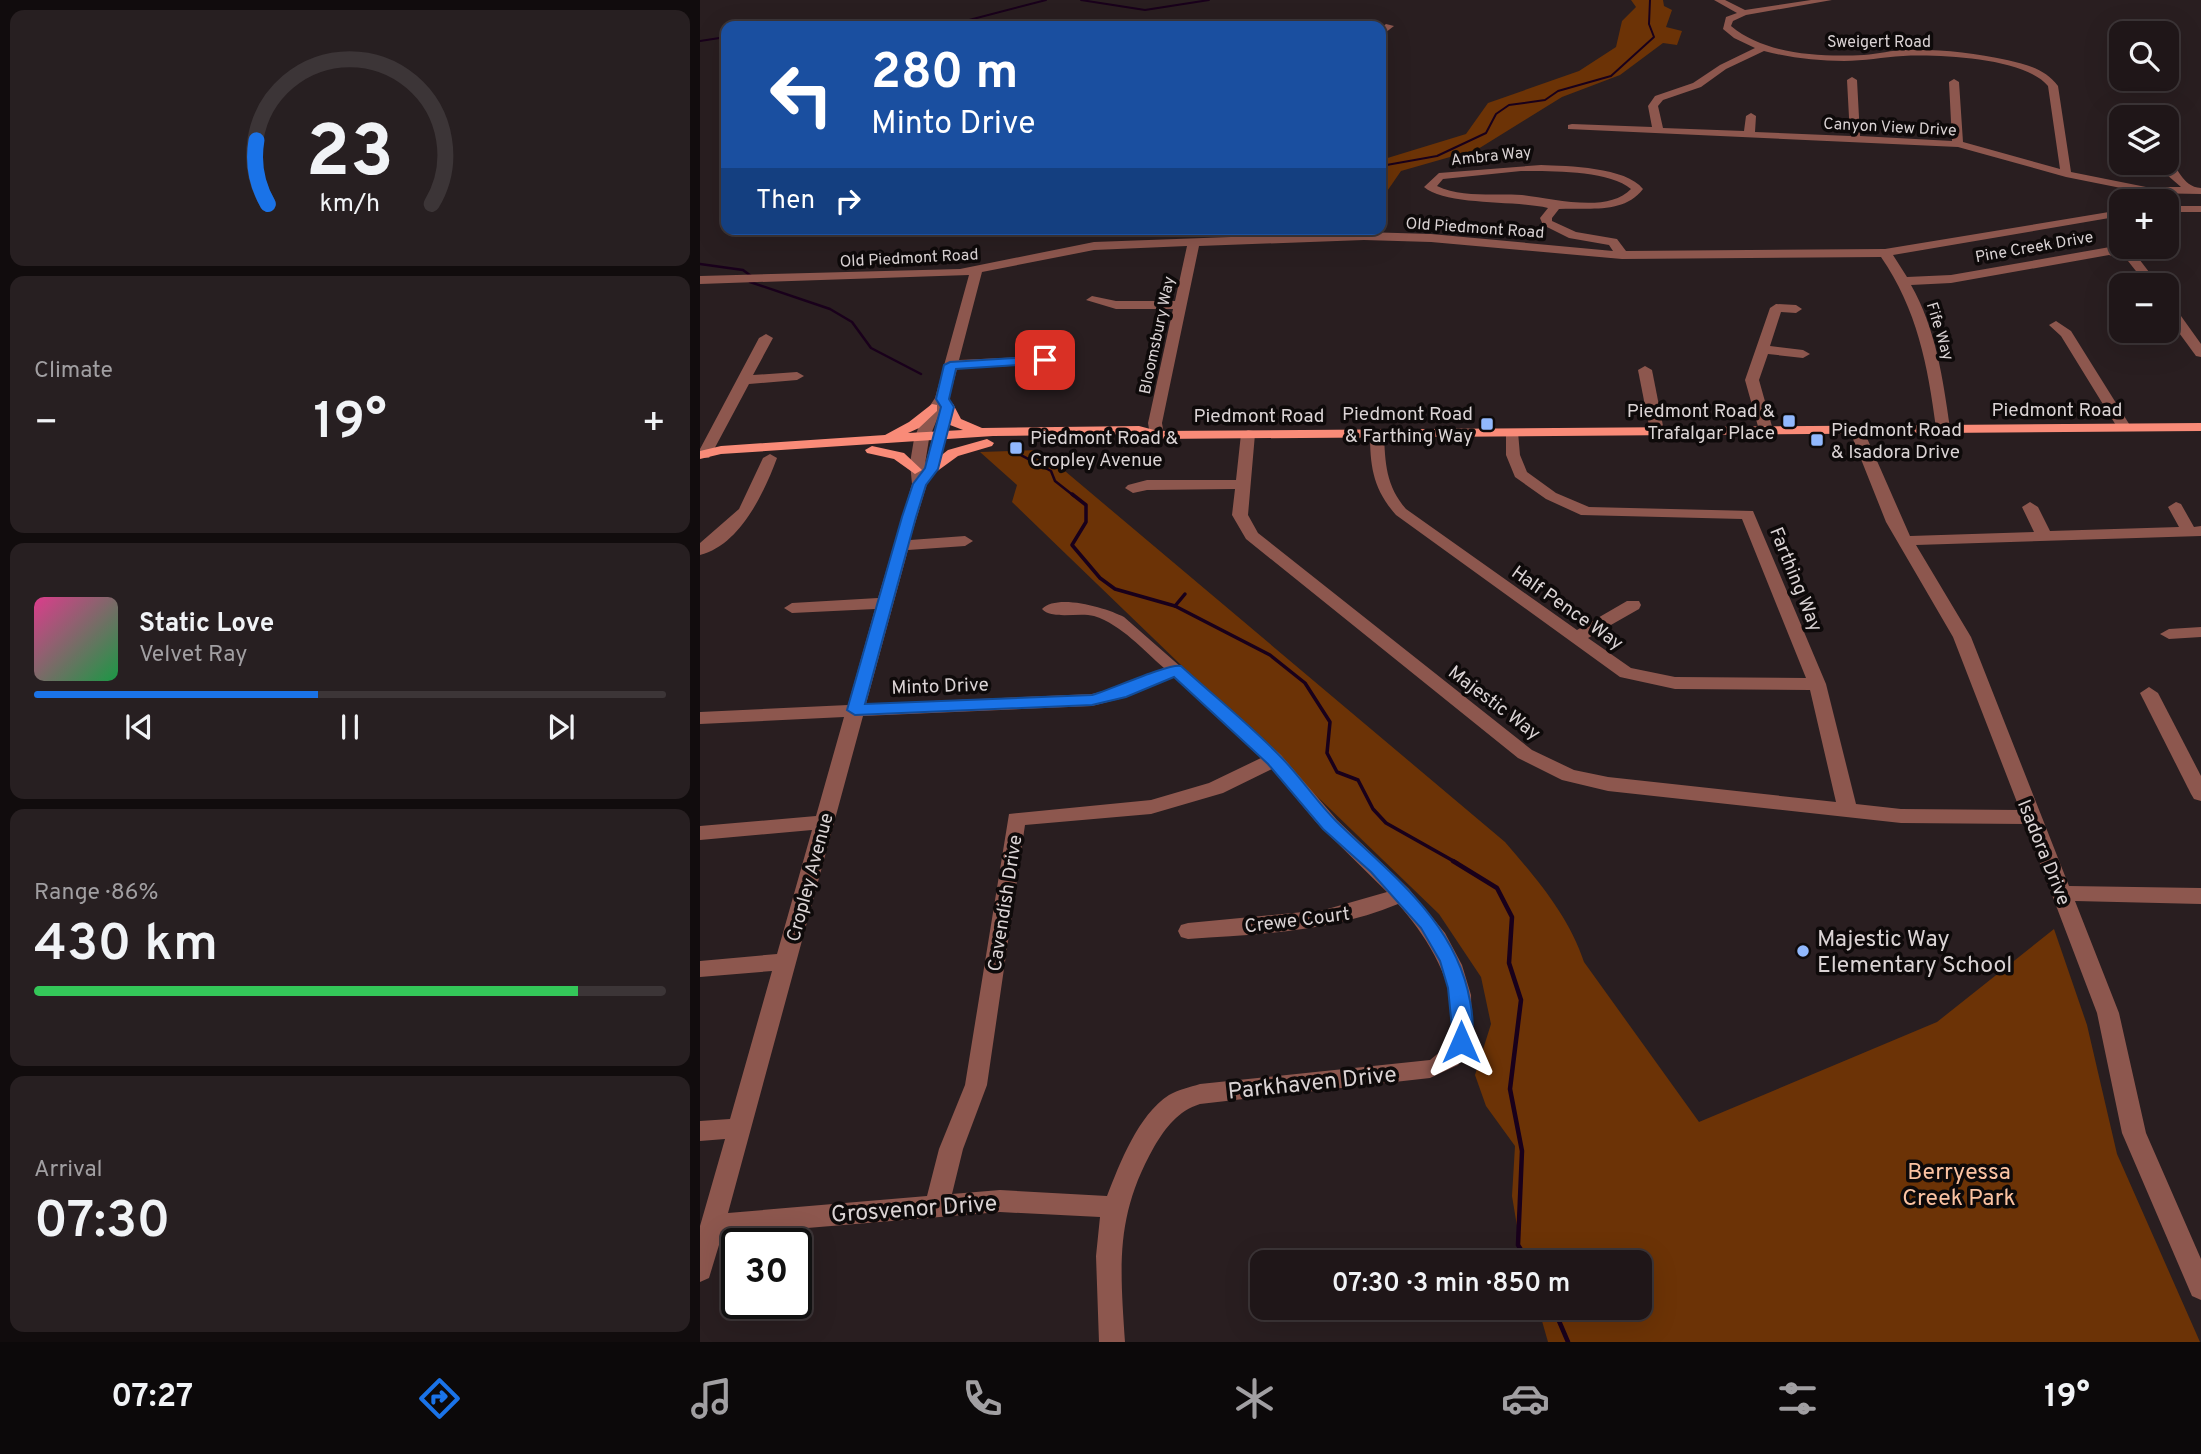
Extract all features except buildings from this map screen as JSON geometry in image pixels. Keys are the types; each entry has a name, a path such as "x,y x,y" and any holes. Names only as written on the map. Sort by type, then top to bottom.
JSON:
{"main road":[{"path":"872,445 905,429 941,405 955,422 990,437"},
{"name":"Piedmont Road","path":"702,455 721,450 872,445 990,437 1144,439 1157,435 2201,427"},
{"path":"932,469 953,453 990,437"},
{"name":"Piedmont Road","path":"702,455 716,460 770,458 872,445"},
{"path":"872,445 899,456 917,477"}],"street":[{"path":"1718,0 1744,13 1828,0"},
{"name":"Sweigert Road","path":"1744,13 1729,19 1726,27 1735,35 1764,47 1825,58 1919,54 2031,69 2046,77 2053,86 2066,174"},
{"path":"1658,131 1653,106 1659,98 1697,85 1723,67 1764,47"},
{"path":"1852,80 1855,139"},
{"path":"1954,82 1958,144"},
{"path":"1749,135 1751,116"},
{"name":"Canyon View Drive","path":"1572,127 1958,144 2066,174 2146,190 2196,191"},
{"name":"Ambra Way","path":"1544,166 1625,180 1637,189 1629,198 1616,202 1555,206 1524,199 1447,195 1430,187 1439,176 1544,166"},
{"path":"2174,175 2196,191"},
{"path":"1555,206 1546,218 1547,223 1573,235 1613,242 1622,255"},
{"path":"2179,209 2201,209"},
{"name":"Old Piedmont Road","path":"1384,235 1622,255 1885,253 2109,215"},
{"name":"Old Piedmont Road","path":"700,280 976,271 1094,246 1318,235"},
{"name":"Bloomsbury Way","path":"1157,435 1155,423 1194,242"},
{"name":"Pine Creek Drive","path":"1907,282 1951,279 2110,251 2132,258 2144,273"},
{"name":"Fife Way","path":"1885,253 1907,282 1933,355 1943,428"},
{"name":"Cropley Avenue","path":"917,477 932,469 939,441 941,405 976,271"},
{"path":"1092,300 1116,305 1181,306"},
{"path":"1766,430 1752,380 1776,308 1796,309"},
{"path":"2179,323 2201,353"},
{"path":"2056,325 2066,334 2124,428"},
{"path":"702,455 766,338"},
{"path":"1763,349 1803,354"},
{"path":"950,365 1045,360"},
{"path":"1645,370 1657,431"},
{"path":"744,380 797,376"},
{"name":"Cropley Avenue","path":"700,1270 901,546 923,442 941,405"},
{"name":"Isadora Drive","path":"1856,429 1904,541 1962,637 2108,1013 2134,1133 2201,1288"},
{"name":"Farthing Way","path":"1511,432 1513,456 1520,474 1551,496 1586,512 1748,514 1817,684 1848,810"},
{"name":"Half Pence Way","path":"1377,433 1378,478 1385,496 1401,512 1626,673 1675,684 1817,684"},
{"name":"Majestic Way","path":"1248,435 1240,515 1252,536 1525,754 1569,775 1608,784 1901,816 2031,817"},
{"path":"700,550 735,527 751,506 770,458"},
{"path":"1133,488 1147,485 1241,484"},
{"path":"2030,507 2044,536"},
{"path":"2176,507 2195,531"},
{"path":"1904,541 2195,531"},
{"path":"901,546 965,541"},
{"path":"792,608 885,603"},
{"path":"1574,638 1633,605"},
{"name":"Parkhaven Drive","path":"1050,610 1097,609 1108,614 1176,670 1274,760 1329,825 1402,894 1427,923 1444,950 1458,988 1463,1016 1461,1042 1451,1059 1430,1069 1200,1094 1178,1102 1161,1118 1143,1146 1115,1207 1111,1245 1112,1342"},
{"path":"2169,634 2201,632"},
{"name":"Minto Drive","path":"700,718 1092,700 1121,693 1176,670"},
{"path":"2149,693 2201,794"},
{"name":"Cavendish Drive","path":"937,1205 951,1149 976,1084 1016,818 1152,807 1216,788 1274,760"},
{"path":"700,832 824,822"},
{"path":"2062,893 2180,894 2201,897"},
{"name":"Crewe Court","path":"1188,931 1316,920 1374,907 1402,894"},
{"path":"700,969 786,961"},
{"path":"700,1131 740,1128"},
{"name":"Grosvenor Drive","path":"713,1225 1000,1200 1115,1207"}],"green space":[{"path":"1631,0 1663,0 1664,6 1672,10 1666,27 1682,31 1677,45 1663,43 1620,75 1562,97 1478,149 1401,171 1386,193 1386,158 1466,134 1488,103 1579,71 1616,47 1622,21 1636,7"},
{"name":"Berryessa Creek Park","path":"1040,450 1505,842 1551,898 1570,929 1584,962 1699,1122 1937,1022 2054,929 2087,1025 2117,1154 2200,1342 1548,1342 1542,1320 1652,1320 1652,1250 1521,1250 1512,1196 1515,1146 1486,1106 1475,1075 1491,1024 1481,977 1439,914 1012,502 1017,485 980,452"}],"waterway":[{"path":"965,21 1046,0"},
{"path":"1081,0 1145,10 1209,0"},
{"path":"1386,165 1437,156 1486,133 1496,114 1509,105 1545,100 1558,91 1611,76 1654,37 1649,24 1650,0"},
{"path":"700,41 721,38"},
{"path":"700,264 743,270 751,276"},
{"path":"750,282 830,309 852,322 871,348 921,374"},
{"path":"1015,452 1051,471 1055,481 1074,496"},
{"path":"1072,494 1086,505 1086,522 1072,545 1100,578 1115,589 1175,606"},
{"path":"1175,606 1185,594"},
{"path":"1175,606 1270,655 1305,683 1330,722 1327,753 1337,772 1358,780 1373,809 1386,823 1457,863"},
{"path":"1453,861 1497,888 1512,917 1509,963 1521,1000 1510,1089 1522,1151 1518,1245 1521,1250"},
{"path":"1559,1320 1568,1342"}],"place":[{"name":"Piedmont Road & Trafalgar Place","path":"1789,421"},
{"name":"Piedmont Road & Farthing Way","path":"1487,424"},
{"name":"Piedmont Road & Isadora Drive","path":"1817,440"},
{"name":"Piedmont Road & Cropley Avenue","path":"1016,448"},
{"name":"Majestic Way Elementary School","path":"1803,951"}],"route":[{"path":"1045,360 950,365 942,399 947,407 932,469 920,484 909,517 855,710 1092,700 1121,693 1176,670 1274,760 1298,785 1329,825 1377,867 1427,923 1449,960 1458,988 1463,1016 1461,1042"}]}
